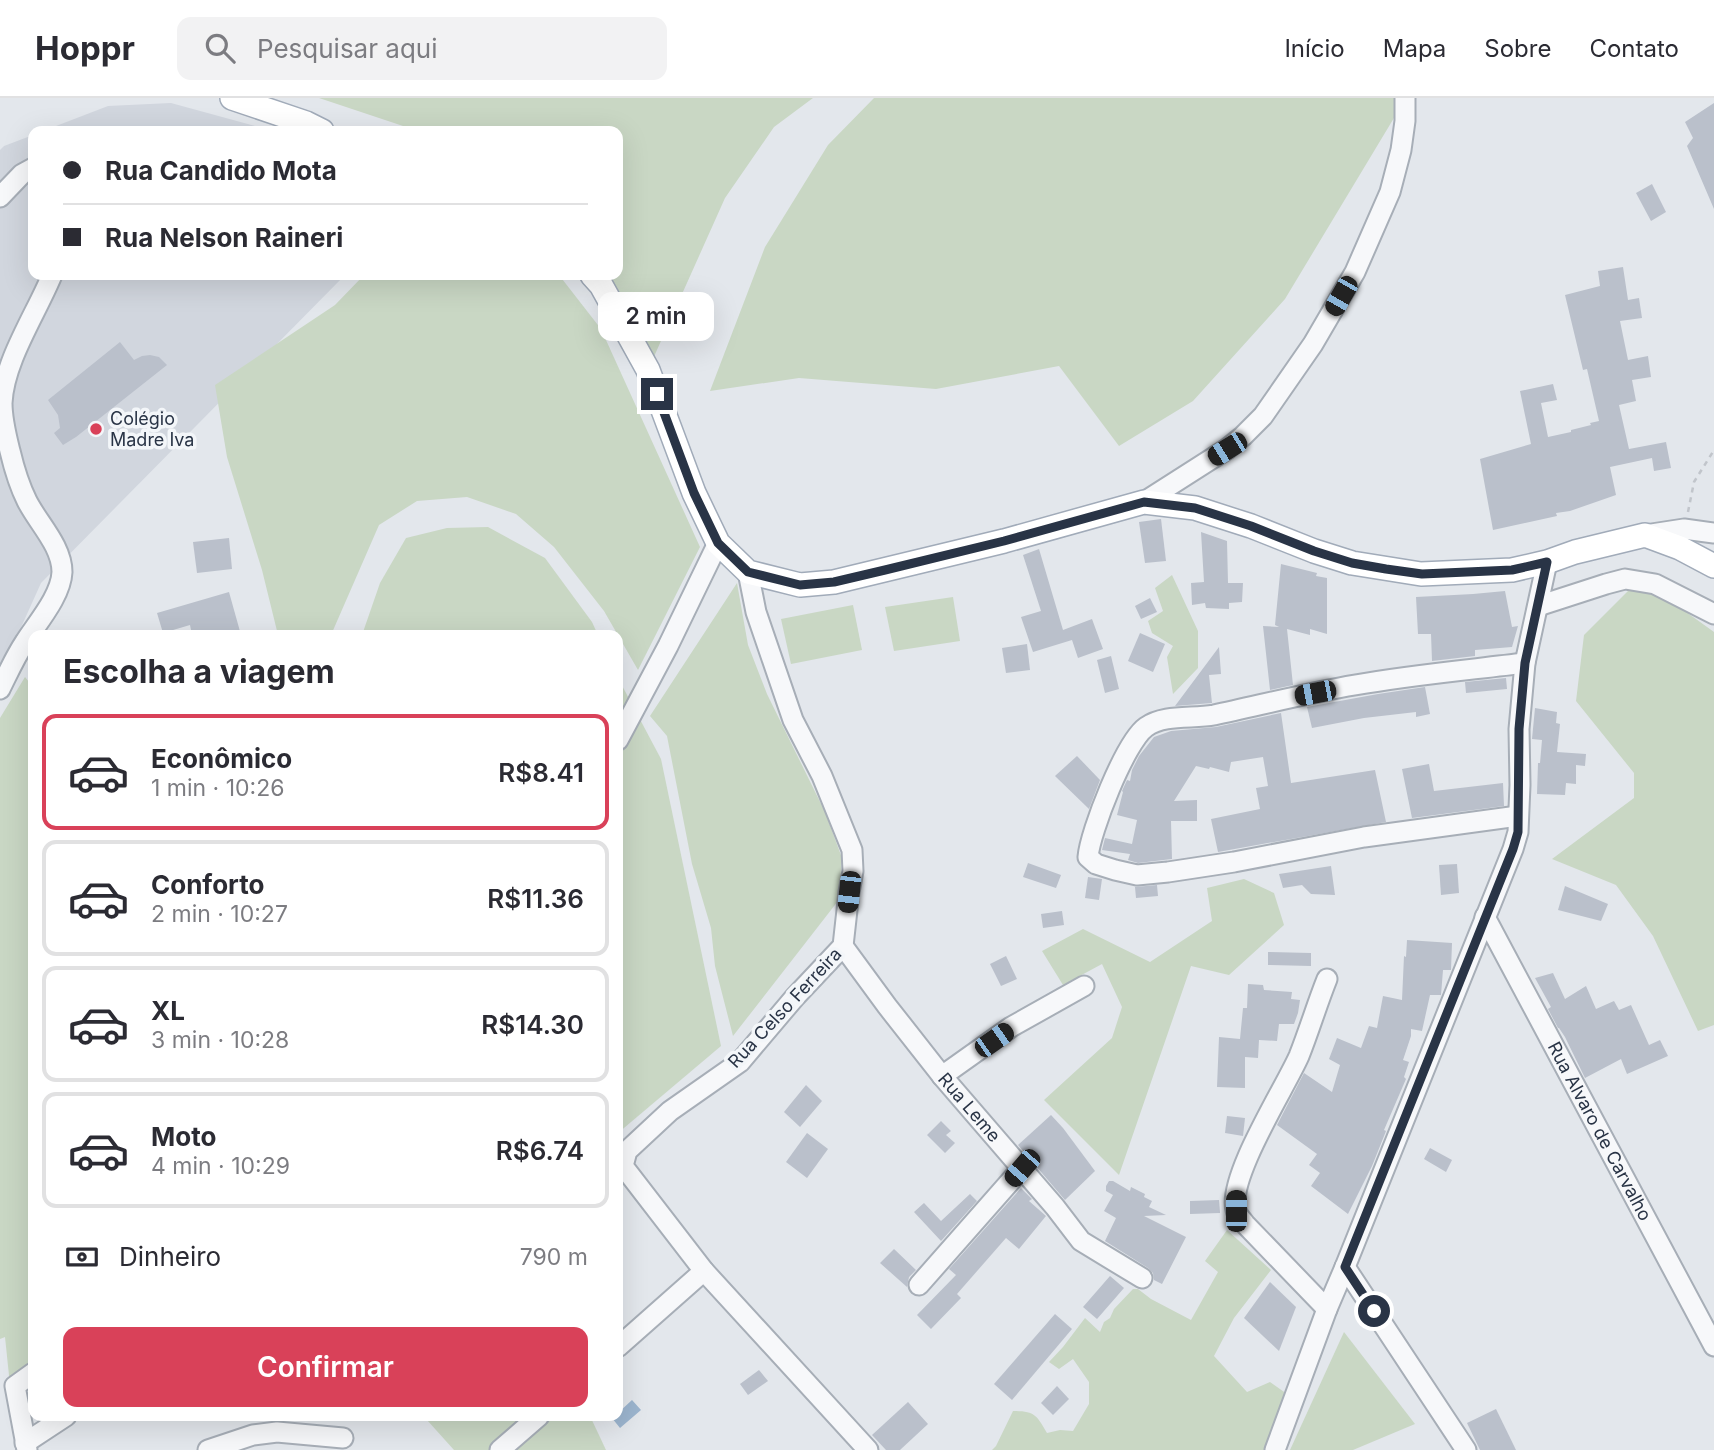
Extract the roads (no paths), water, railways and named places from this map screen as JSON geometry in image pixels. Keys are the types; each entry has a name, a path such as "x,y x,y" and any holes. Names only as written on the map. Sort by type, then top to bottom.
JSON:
{"main road":[{"path":"232,98 312,126"},
{"path":"596,280 648,370 694,493 718,543 748,572 800,585 834,582 1004,541 1144,502 1195,508 1352,563 1422,574 1512,570 1645,535 1680,548 1714,566"}],"street":[{"path":"1144,502 1243,436 1263,416 1306,355 1355,272 1390,192 1401,150 1405,98"},
{"path":"0,197 28,171"},
{"path":"32,630 49,605 62,573 55,547 31,510 17,478 4,428 2,405 4,387 18,346 50,280"},
{"path":"1645,535 1685,529 1714,533"},
{"path":"623,731 718,543"},
{"path":"1275,1450 1327,1309 1513,849 1518,832 1519,729 1525,663 1547,562"},
{"name":"Rua Celso Ferreira","path":"623,1163 627,1151 670,1111 740,1062 843,946 853,872 852,850 822,776 793,720 756,612 748,572"},
{"path":"1538,606 1625,579 1655,584 1714,614"},
{"path":"0,689 28,636"},
{"path":"1518,816 1364,837 1234,862 1137,875 1096,864 1088,857 1089,845 1109,791 1128,750 1145,728 1163,720 1212,715 1353,685 1525,663"},
{"name":"Rua Alvaro de Carvalho","path":"1485,917 1714,1346"},
{"name":"Rua Leme","path":"843,946 942,1076 1081,1241 1142,1278"},
{"path":"1327,979 1299,1056 1248,1157 1236,1196 1236,1211 1245,1224 1327,1309"},
{"path":"942,1076 1012,1027 1084,986"},
{"name":"Rua Celso Ferreira","path":"623,1167 704,1271 868,1450"},
{"path":"919,1285 1022,1168"},
{"path":"1345,1267 1466,1450"},
{"path":"623,1343 704,1271"},
{"path":"28,1376 15,1386 26,1446 59,1421"},
{"path":"500,1450 533,1421"},
{"path":"208,1450 253,1435 277,1432 343,1438"}],"water":[{"path":"632,1400 641,1410 620,1428 614,1421 623,1421 623,1408"}],"place":[{"name":"Colégio Madre Iva","path":"96,429"}]}
